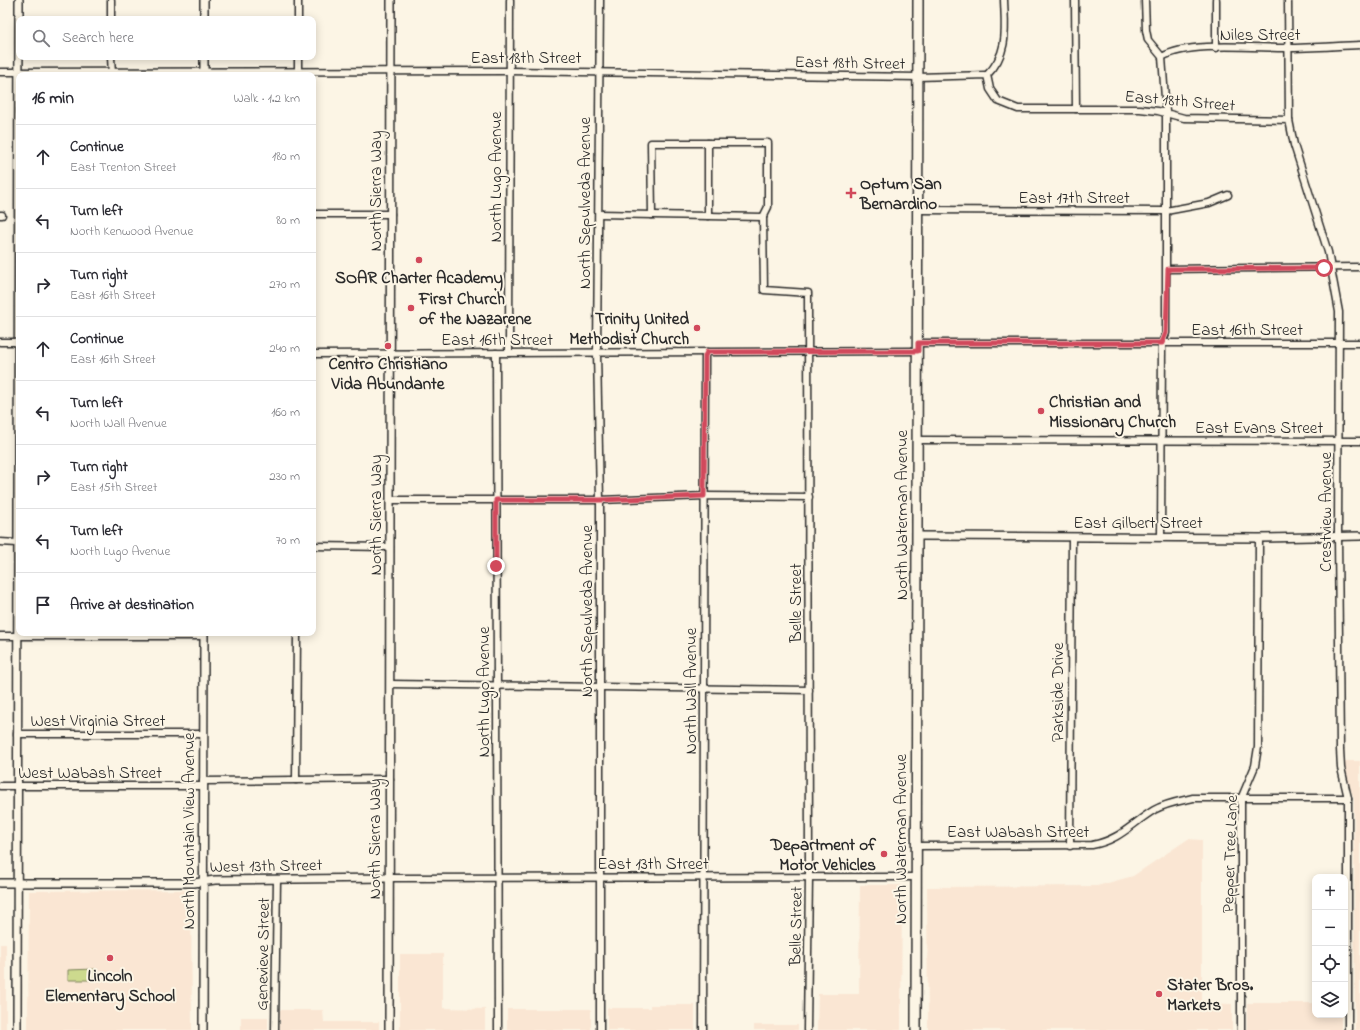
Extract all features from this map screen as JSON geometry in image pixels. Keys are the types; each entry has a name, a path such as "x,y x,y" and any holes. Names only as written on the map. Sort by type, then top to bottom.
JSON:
{"main road":[{"name":"North Waterman Avenue","path":"916,1030 918,0"}],"street":[{"path":"18,0 18,16"},
{"path":"112,0 112,16"},
{"path":"204,0 204,16"},
{"path":"298,0 298,16"},
{"name":"North Sierra Way","path":"389,1030 389,354 391,214 391,0"},
{"name":"North Lugo Avenue","path":"509,353 510,0"},
{"name":"North Sepulveda Avenue","path":"600,0 598,72 599,214 597,353 600,500 600,1030"},
{"path":"987,75 995,67 1001,57 1005,36 1004,0"},
{"path":"1075,0 1076,109"},
{"path":"1144,0 1148,40 1162,57 1166,112 1166,211 1168,269 1166,333 1162,343 1161,537"},
{"path":"1216,0 1216,48"},
{"name":"Crestview Avenue","path":"1288,0 1289,120 1294,145 1328,252 1338,297 1340,755 1341,768 1348,798 1348,1030"},
{"name":"Niles Street","path":"1162,57 1177,50 1360,45"},
{"path":"18,60 18,72"},
{"path":"112,60 112,72"},
{"path":"204,60 204,72"},
{"path":"298,60 298,72"},
{"name":"East 18th Street","path":"316,73 509,71 918,77 987,75 990,89 998,101 1018,109 1140,109 1166,112 1184,118 1289,120"},
{"name":"East 18th Street","path":"0,72 18,72"},
{"path":"708,142 708,216"},
{"path":"599,214 652,215 763,217 768,207 769,198 768,143 652,143 652,215"},
{"name":"East 17th Street","path":"918,210 1166,211 1209,203 1228,195"},
{"path":"316,214 391,214"},
{"name":"Belle Street","path":"763,217 764,290 808,293 809,877 807,1030"},
{"path":"1168,269 1360,267"},
{"path":"0,342 16,342"},
{"name":"East 16th Street","path":"316,354 808,351 918,347 1162,343 1360,343"},
{"name":"North Wall Avenue","path":"703,1030 704,496 705,356 707,352"},
{"name":"North Lugo Avenue","path":"496,353 498,1030"},
{"name":"East Evans Street","path":"917,440 1360,441"},
{"path":"390,500 600,500 704,496 809,497"},
{"name":"East Gilbert Street","path":"917,536 1072,538 1259,538 1360,536"},
{"name":"Parkside Drive","path":"1070,846 1072,538"},
{"name":"Pepper Tree Lane","path":"1241,1030 1241,799 1255,766 1258,748 1259,538"},
{"path":"0,542 16,542"},
{"path":"316,546 390,547"},
{"path":"0,636 17,636 16,1030"},
{"name":"North Mountain View Avenue","path":"203,1030 204,636"},
{"path":"296,780 297,636"},
{"path":"390,684 496,684 809,690"},
{"name":"West Virginia Street","path":"17,734 204,734"},
{"name":"West Wabash Street","path":"0,786 203,784 296,780 390,779"},
{"name":"East Wabash Street","path":"916,846 1092,845 1104,843 1129,830 1154,810 1175,802 1193,798 1348,798"},
{"name":"East 13th Street","path":"389,878 916,877"},
{"name":"West 13th Street","path":"0,883 389,878"},
{"name":"Genevieve Street","path":"275,1030 277,879"}],"shaded area":[{"path":"1345,761 1360,761 1360,1030 1355,1030 1354,799 1345,774"},
{"path":"1188,839 1202,840 1202,1003 1232,1004 1232,1030 928,1030 927,887 1097,886 1133,876"},
{"path":"860,885 902,885 901,1030 817,1030 818,994 859,994"},
{"name":"Lincoln Elementary School","path":"191,890 192,1030 28,1030 29,891"},
{"path":"0,944 6,944 6,1030 0,1030"},
{"path":"400,954 443,954 443,1008 485,1009 485,1030 400,1030"},
{"path":"1247,1003 1312,1003 1312,1018 1341,1018 1341,1030 1247,1030"},
{"path":"650,1005 695,1005 695,1030 607,1030 607,1008 650,1008"},
{"path":"507,1009 591,1009 591,1030 507,1030"},
{"path":"280,1010 323,1010 324,1022 379,1022 379,1030 280,1030"},
{"path":"241,1017 268,1017 268,1030 241,1030"},
{"path":"754,1025 798,1025 798,1030 754,1030"}],"green space":[{"path":"95,969 96,980 68,980 68,970"}],"place":[{"name":"Optum San Bernardino","path":"851,193"},
{"name":"SOAR Charter Academy","path":"419,260"},
{"name":"First Church of the Nazarene","path":"411,308"},
{"name":"Trinity United Methodist Church","path":"697,328"},
{"name":"Centro Christiano Vida Abundante","path":"388,346"},
{"name":"Christian and Missionary Church","path":"1041,411"},
{"name":"Department of Motor Vehicles","path":"884,854"},
{"name":"Lincoln Elementary School","path":"110,958"},
{"name":"Stater Bros. Markets","path":"1159,994"}],"route":[{"path":"496,566 496,500 600,500 704,496 705,356 707,352 918,351 918,343 1162,343 1166,333 1168,269 1324,268"}]}
